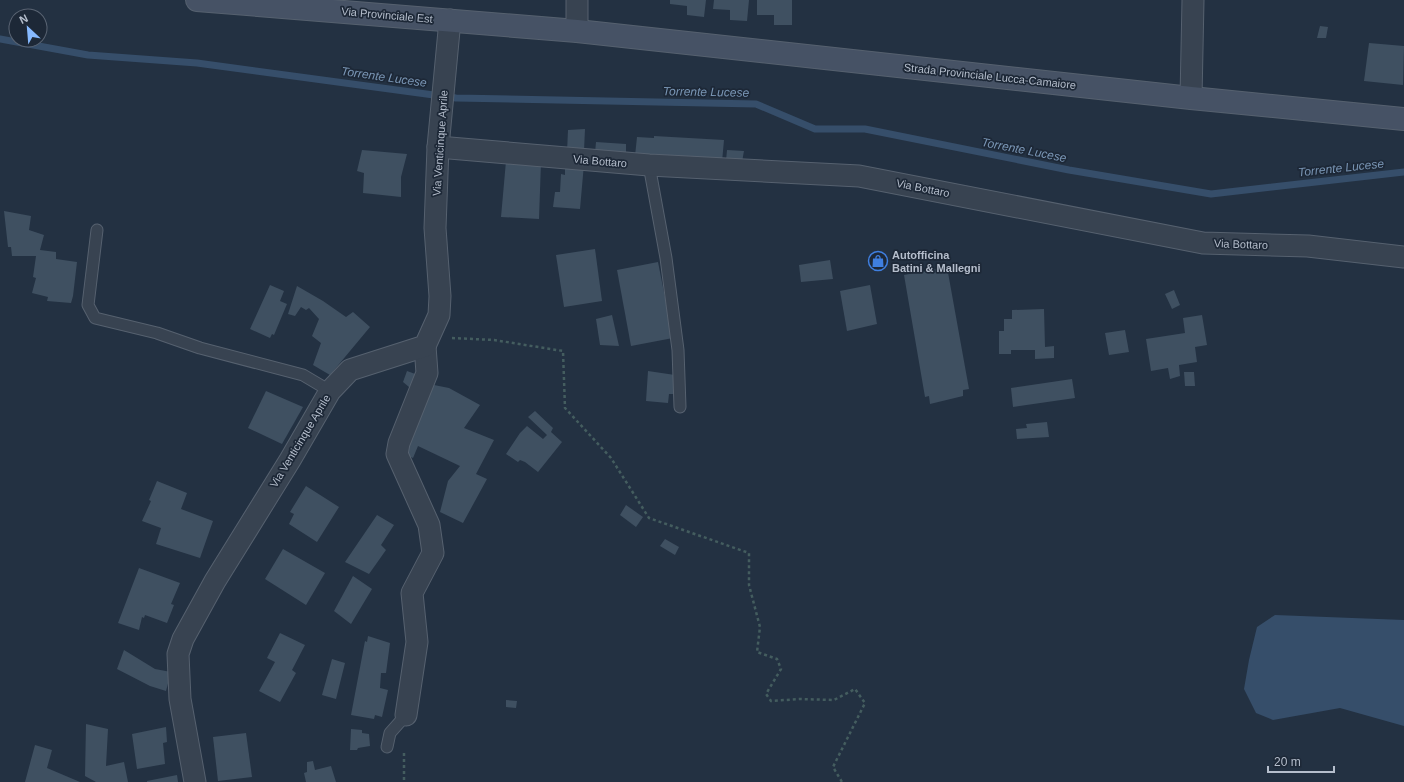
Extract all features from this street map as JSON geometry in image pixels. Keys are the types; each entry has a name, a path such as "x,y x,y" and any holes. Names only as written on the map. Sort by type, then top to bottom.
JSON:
{"main road":[{"name":"Via Provinciale Est","path":"197,0 577,31"},
{"name":"Strada Provinciale Lucca-Camaiore","path":"577,31 1191,98 1404,119"}],"street":[{"path":"577,0 577,31"},
{"path":"1191,98 1193,0"},
{"name":"Via Venticinque Aprile","path":"194,782 180,699 178,654 183,639 215,581 290,460 330,391 350,370 427,342 438,315 440,296 436,228 439,141 450,20"},
{"name":"Via Bottaro","path":"439,141 649,165 859,176 1203,243 1308,246 1404,257"},
{"path":"406,715 416,642 412,593 433,553 429,525 397,454 399,443 427,373 427,342"}],"lane":[{"path":"649,165 666,258 678,350 680,407"},
{"path":"97,230 88,305 95,318 157,333 200,348 302,375 330,391"},
{"path":"387,747 390,733 406,715"}],"path":[{"path":"427,342 494,340 563,351 565,408 610,458 649,518 749,553 749,585 760,627 757,652 777,659 781,669 766,694 771,702 800,699 834,700 855,690 865,703 833,767 842,782"}],"water":[{"path":"1275,615 1404,620 1404,726 1340,708 1273,720 1256,713 1244,689 1249,660 1257,627"}],"building":[{"path":"670,0 706,0 704,17 687,15 687,6 670,4"},
{"path":"714,0 749,0 747,21 730,20 730,10 713,9"},
{"path":"757,0 792,0 792,25 774,25 774,15 757,15"},
{"path":"1320,26 1328,27 1326,38 1317,38"},
{"path":"1369,43 1404,46 1403,85 1364,81"},
{"path":"585,129 584,151 567,152 568,130"},
{"path":"654,136 724,140 722,162 635,156 637,137 654,138"},
{"path":"596,142 626,144 626,155 595,153"},
{"path":"362,150 407,154 401,177 401,197 363,193 364,173 357,171"},
{"path":"727,150 744,151 742,162 726,161"},
{"path":"506,161 541,162 539,219 501,217"},
{"path":"565,162 584,164 580,209 553,207 555,192 560,192 561,174 565,175"},
{"path":"4,211 31,216 29,230 44,235 40,250 56,252 56,259 77,262 71,303 47,301 48,297 32,293 36,278 33,277 36,256 12,256 11,247 8,247"},
{"path":"595,249 602,301 564,307 556,255"},
{"path":"830,260 833,279 801,282 799,265"},
{"path":"658,262 673,338 631,346 617,270"},
{"path":"947,267 969,389 963,390 963,396 930,404 929,396 925,397 904,275"},
{"path":"270,285 284,291 280,301 287,304 274,335 272,334 270,338 250,329"},
{"path":"870,285 877,324 847,331 840,291"},
{"path":"297,286 323,301 346,317 353,312 370,327 330,375 313,365 321,343 312,336 319,319 309,308 306,310 301,307 295,316 288,314"},
{"path":"1174,290 1180,305 1172,309 1165,294"},
{"path":"1044,309 1045,347 1054,346 1054,358 1035,359 1035,350 1011,350 1011,354 999,354 999,331 1004,331 1004,319 1012,319 1012,310"},
{"path":"612,315 619,346 600,345 596,319"},
{"path":"1202,315 1207,345 1195,347 1197,362 1179,365 1180,376 1170,379 1168,368 1151,371 1146,339 1185,333 1183,318"},
{"path":"1125,330 1129,352 1109,355 1105,333"},
{"path":"407,371 418,375 413,384 409,387 403,382"},
{"path":"648,371 675,375 674,394 669,394 668,403 646,401"},
{"path":"1184,372 1194,372 1195,386 1185,386"},
{"path":"1072,379 1075,398 1013,407 1011,388"},
{"path":"434,385 449,388 480,405 464,428 494,440 476,474 487,479 463,523 440,512 448,481 460,466 418,446 413,458 400,452"},
{"path":"266,391 303,407 282,444 248,428"},
{"path":"535,411 553,428 551,432 562,442 538,472 525,462 520,460 518,462 506,454 520,433 527,426 543,439 547,435 528,417"},
{"path":"1047,422 1049,437 1017,439 1016,429 1027,428 1026,424"},
{"path":"157,481 187,493 181,509 213,521 200,558 156,544 161,528 142,521 151,501 149,500"},
{"path":"306,486 339,507 317,542 289,524 294,514 290,512"},
{"path":"626,505 643,517 636,527 620,515"},
{"path":"377,515 394,525 381,545 386,550 369,574 345,562"},
{"path":"665,539 679,547 675,555 660,546"},
{"path":"283,549 325,573 306,605 265,579"},
{"path":"139,568 180,583 171,604 174,605 167,623 145,615 144,618 142,617 139,630 118,623"},
{"path":"353,576 372,589 351,624 334,611"},
{"path":"280,633 305,645 292,670 296,673 280,702 259,691 275,662 267,658"},
{"path":"368,636 390,643 386,673 381,673 380,688 388,690 382,717 375,715 374,719 351,715 365,641 367,642"},
{"path":"124,650 155,669 171,672 166,691 150,686 117,669"},
{"path":"332,659 345,663 336,699 322,695"},
{"path":"506,700 517,701 516,708 506,707"},
{"path":"86,724 108,729 106,766 124,762 128,782 96,782 85,776"},
{"path":"166,727 167,742 163,743 165,764 137,769 132,734"},
{"path":"351,729 362,730 362,733 369,734 370,746 358,748 357,750 350,750"},
{"path":"246,733 252,777 218,781 213,737"},
{"path":"35,745 52,750 47,768 80,782 25,782"},
{"path":"313,761 315,770 331,766 336,782 306,782 304,773 307,772 307,762"},
{"path":"177,775 178,782 147,782 147,781"}],"waterway":[{"name":"Torrente Lucese","path":"0,39 88,55 197,63 456,98 756,104 815,129 865,129 1069,170 1211,194 1404,172"}],"place":[{"name":"Autofficina Batini & Mallegni","path":"878,261"}]}
